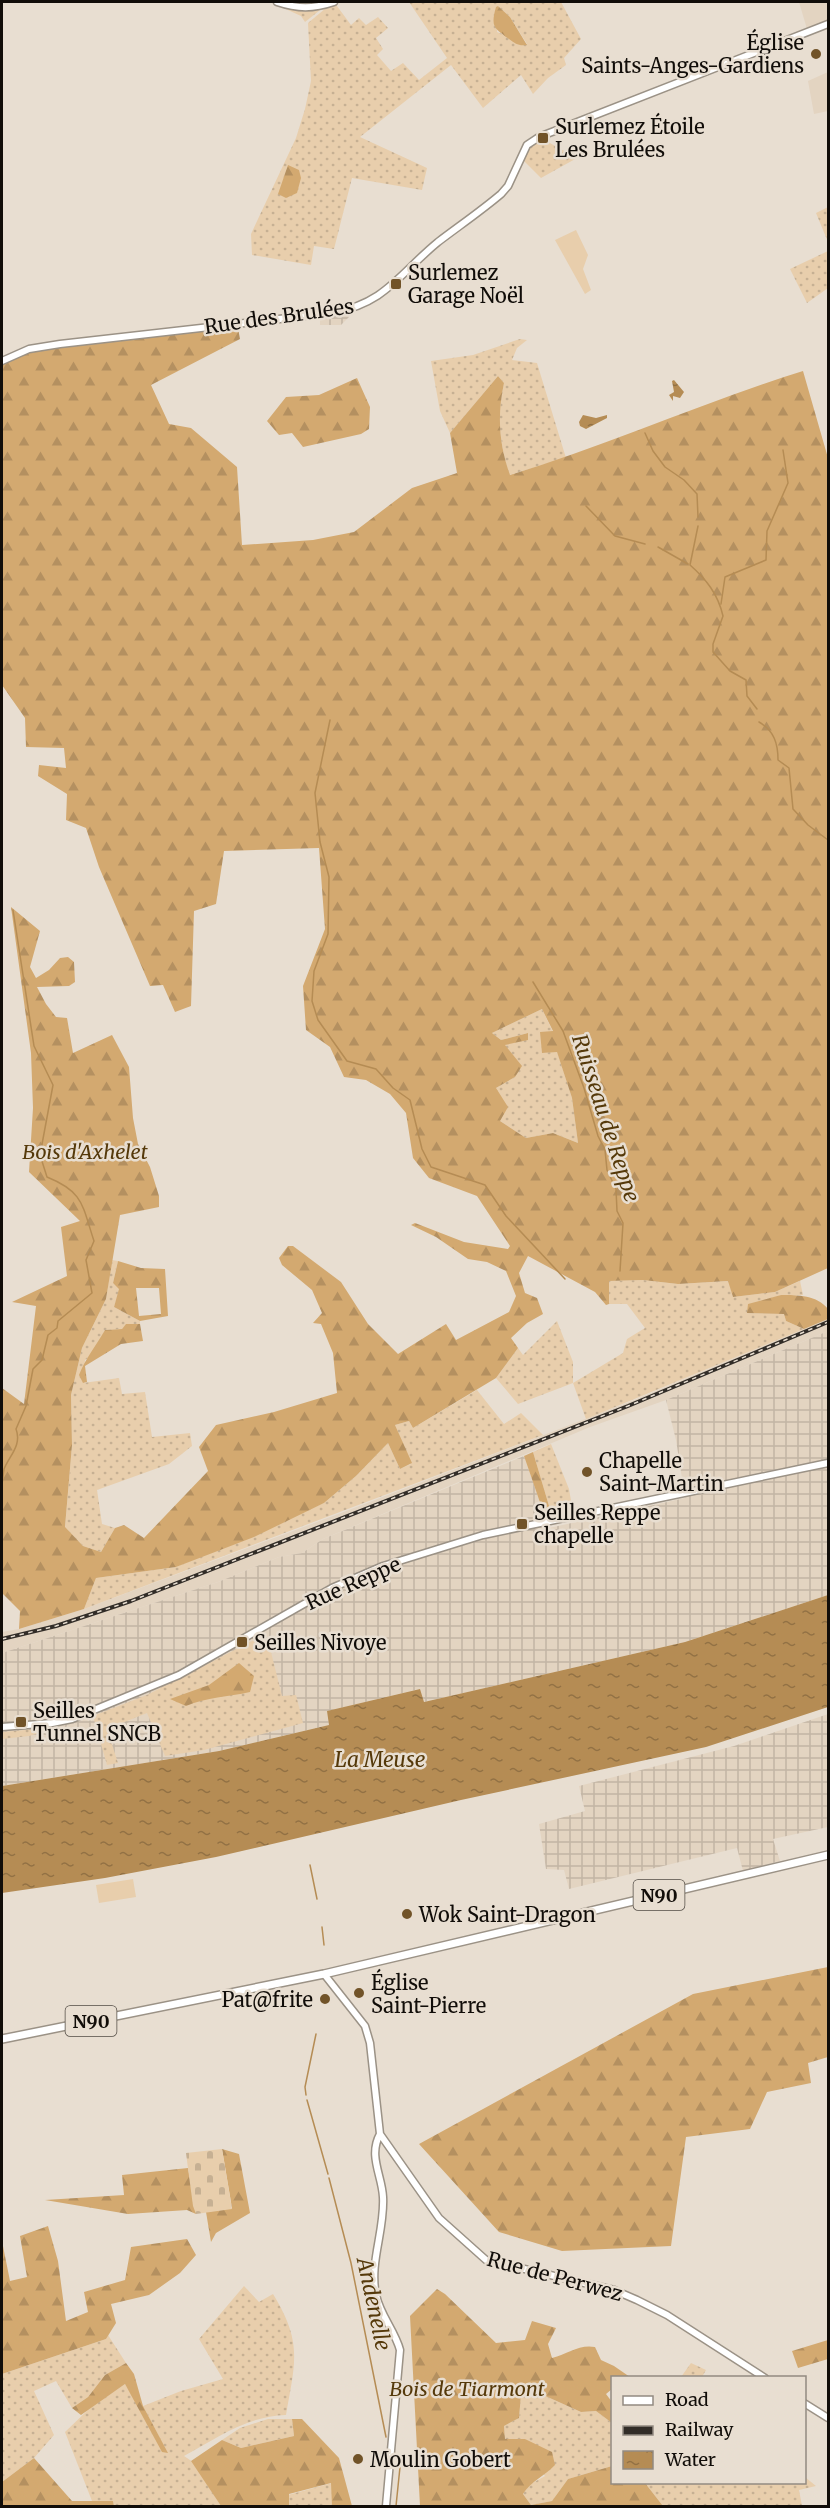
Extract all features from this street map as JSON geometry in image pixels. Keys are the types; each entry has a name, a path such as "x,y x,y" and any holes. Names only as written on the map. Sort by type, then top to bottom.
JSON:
{"main road":[{"name":"N90","path":"2,2039 324,1974 828,1855"}],"street":[{"path":"277,2 310,9 334,2"},
{"name":"Rue des Brulées","path":"2,361 29,349 60,344 332,313 359,307 378,297 436,244 501,194 508,186 527,145 539,137 828,24"},
{"name":"Rue Reppe","path":"2,1727 45,1724 72,1719 179,1675 332,1588 383,1566 483,1535 828,1463"},
{"path":"324,1974 365,2026 370,2043 380,2134 374,2154 383,2198 374,2281 377,2298 396,2336 400,2350 386,2506"},
{"name":"Rue de Perwez","path":"380,2134 439,2218 486,2260 614,2290 667,2315 762,2376"},
{"path":"806,2404 828,2418"}],"shaded area":[{"path":"799,2 828,2 828,20 807,29"},
{"path":"828,72 828,111 814,114 808,81"},
{"path":"349,310 349,317 341,325 320,325 320,314"},
{"path":"828,1319 828,1331 666,1400 590,1427 323,1539 302,1553 279,1557 218,1582 2,1653 2,1632 84,1609 341,1513 632,1401"},
{"path":"828,1331 828,1595 685,1642 424,1702 419,1689 328,1711 329,1725 219,1751 2,1786 2,1653 218,1582 279,1557 302,1553 323,1539 524,1456 549,1528 685,1498 676,1440 666,1400"},
{"path":"828,1714 828,1827 773,1839 780,1861 743,1871 737,1848 569,1889 564,1870 546,1869 539,1824 585,1811 579,1786 734,1746"}],"green space":[{"path":"277,2 334,2 351,25 359,18 366,25 378,17 388,28 376,38 383,49 377,55 391,71 403,63 419,80 447,58 409,2 561,2 581,39 564,58 566,65 548,78 533,94 521,75 483,108 451,65 360,137 427,168 422,190 352,178 334,249 314,246 311,265 252,255 251,234 296,138 305,109 311,81 308,23 332,3 310,9","holes":["498,6 510,17 527,44 497,32"]},
{"path":"277,5 308,11 325,6 305,22 301,16"},
{"path":"498,6 510,17 527,45 515,43 495,27 494,14"},
{"path":"539,137 577,158 541,178 521,158 523,151"},
{"path":"288,165 299,170 301,178 297,193 286,198 278,194"},
{"path":"828,207 828,242 816,213"},
{"path":"576,230 588,255 583,269 591,290 585,294 555,240"},
{"path":"828,251 828,288 807,303 790,269"},
{"name":"Bois d'Axhelet","path":"237,323 240,339 151,385 169,424 191,428 237,467 242,545 313,540 354,532 412,488 457,473 450,433 498,376 504,383 500,407 500,430 503,452 510,475 803,371 828,458 828,1268 775,1292 733,1297 728,1281 678,1284 643,1280 609,1281 609,1304 606,1305 595,1292 528,1256 519,1273 525,1293 537,1298 543,1314 527,1323 511,1338 518,1348 496,1378 413,1428 409,1421 395,1425 412,1463 400,1469 388,1443 356,1476 324,1503 254,1537 176,1567 96,1578 84,1609 19,1629 20,1611 2,1593 2,1388 24,1404 36,1306 12,1302 67,1276 61,1227 80,1221 29,1172 33,1108 31,1053 11,907 40,931 30,967 36,978 49,970 60,958 68,957 74,962 75,982 69,986 37,987 56,1017 67,1018 73,1053 112,1035 129,1067 133,1118 138,1144 150,1167 159,1196 159,1207 120,1215 106,1299 82,1348 71,1395 72,1445 65,1527 83,1546 101,1552 115,1528 124,1525 144,1538 208,1471 199,1447 216,1425 274,1412 337,1393 333,1353 321,1324 313,1323 322,1313 312,1290 282,1265 279,1258 288,1246 293,1246 341,1282 368,1324 398,1354 446,1324 456,1340 509,1312 516,1296 506,1271 487,1262 468,1259 436,1237 411,1225 415,1223 464,1242 508,1249 510,1246 477,1196 429,1178 413,1158 406,1113 390,1094 366,1080 344,1077 330,1047 306,1030 303,986 325,929 319,848 224,851 216,904 194,911 191,1006 175,1012 163,985 150,986 99,867 86,828 66,820 67,794 38,776 39,765 66,768 64,748 26,747 25,718 2,685 2,361 29,349","holes":["542,1009 553,1031 540,1032 542,1053 557,1052 572,1098 578,1143 553,1133 526,1138 500,1121 508,1107 496,1088 515,1077 522,1066 505,1045 528,1040 528,1033 501,1040 492,1033"]},
{"path":"520,339 527,340 517,348 512,360 537,363 566,458 509,475 500,430 500,408 504,383 498,376 450,433 440,411 431,361 473,355"},
{"path":"357,378 370,407 369,429 361,434 303,447 292,433 279,435 267,421 286,397 319,395"},
{"path":"542,1009 553,1032 543,1053 557,1051 572,1098 578,1143 553,1133 526,1138 500,1121 496,1088 515,1077 504,1045 528,1033 501,1040 492,1033"},
{"path":"112,1260 118,1261 113,1283 120,1289 114,1307 140,1321 140,1324 127,1324 122,1329 105,1330 91,1356 85,1360 83,1383 119,1378 122,1394 145,1392 152,1437 190,1433 192,1446 169,1464 97,1490 102,1524 115,1528 101,1552 83,1546 65,1528 72,1445 71,1395 82,1348 106,1299"},
{"path":"118,1261 141,1268 165,1269 168,1316 140,1321 114,1307 119,1289 113,1283","holes":["136,1288 159,1288 161,1314 139,1316"]},
{"path":"643,1280 678,1284 729,1281 733,1297 775,1292 800,1281 803,1295 781,1295 747,1313 784,1314 786,1321 804,1329 586,1419 573,1383 623,1353 627,1339 645,1328 627,1304 609,1304 608,1281"},
{"path":"781,1295 813,1298 828,1309 828,1319 804,1329 786,1321 784,1314 747,1313 748,1304"},
{"path":"557,1321 573,1362 573,1383 518,1404 496,1378 518,1348 523,1355"},
{"path":"126,1324 140,1324 143,1341 121,1344 85,1366 87,1382 83,1383 79,1375 105,1330 122,1329"},
{"path":"477,1390 504,1424 521,1413 543,1435 84,1609 96,1578 176,1567 324,1503 356,1476 388,1443 400,1469 411,1464 395,1425 409,1421 413,1428"},
{"path":"551,1444 569,1489 573,1512 552,1516 533,1452"},
{"path":"533,1452 552,1516 545,1517 524,1456"},
{"path":"256,1639 269,1644 282,1696 296,1695 303,1723 204,1750 165,1756 147,1713 107,1729 118,1763 107,1765 93,1716 147,1695"},
{"path":"239,1663 254,1676 250,1692 186,1706 170,1699 209,1685"},
{"path":"49,1728 49,1730 29,1736 2,1739 2,1732"},
{"path":"133,1879 136,1897 99,1903 96,1885"},
{"path":"828,1967 828,2057 808,2063 811,2083 767,2092 750,2129 686,2137 671,2246 562,2251 499,2232 419,2144 693,1994"},
{"path":"222,2149 239,2154 250,2213 216,2233 211,2242 206,2212 232,2208"},
{"path":"222,2149 232,2209 196,2214 186,2153"},
{"path":"188,2168 196,2214 187,2210 128,2214 45,2200 124,2195 122,2175"},
{"path":"48,2226 58,2261 66,2321 88,2312 84,2292 125,2280 131,2247 187,2239 196,2255 180,2273 149,2295 111,2304 116,2323 106,2339 2,2374 2,2241 10,2281 27,2277 20,2236"},
{"path":"244,2286 259,2302 273,2294 289,2326 293,2340 294,2366 286,2415 258,2419 245,2424 220,2435 184,2456 193,2462 221,2506 114,2506 113,2501 92,2501 65,2432 91,2407 125,2384 167,2452 143,2406 181,2391 223,2379 199,2339"},
{"name":"Bois de Tiarmont","path":"437,2289 496,2343 525,2340 532,2321 556,2328 548,2344 552,2358 579,2348 595,2347 601,2360 629,2376 611,2376 611,2390 606,2394 611,2401 611,2422 596,2411 581,2412 532,2390 521,2395 519,2418 504,2426 505,2439 525,2439 552,2452 555,2465 523,2494 531,2505 552,2501 568,2479 611,2466 611,2484 646,2484 663,2506 420,2506 410,2316"},
{"path":"108,2335 126,2363 105,2375 88,2397 72,2408 56,2381 34,2391 54,2435 34,2458 2,2482 2,2374 106,2339"},
{"path":"828,2340 828,2359 798,2368 792,2351"},
{"path":"126,2363 134,2374 143,2406 168,2453 162,2452 125,2384 81,2415 72,2408 88,2397 105,2375"},
{"path":"691,2363 706,2370 703,2376 682,2376"},
{"path":"532,2390 581,2412 596,2411 611,2422 611,2466 568,2479 552,2501 531,2505 523,2494 529,2485 545,2476 525,2439 505,2439 504,2426 519,2418 521,2395"},
{"path":"268,2419 292,2419 294,2436 241,2448 222,2440 240,2428"},
{"path":"292,2419 302,2419 339,2458 352,2506 332,2506 331,2483 289,2494 289,2506 221,2506 191,2461 222,2440 241,2448 294,2436"},
{"path":"34,2458 72,2501 113,2501 114,2506 2,2506 2,2482"},
{"path":"806,2478 816,2486 799,2490 802,2506 663,2506 646,2484 806,2484"},
{"path":"332,2483 332,2506 289,2506 288,2495"}],"water":[{"path":"674,380 684,392 680,398 673,396 673,401 669,395 674,392 672,381"},
{"path":"583,415 596,418 607,415 607,418 586,429 580,426 579,422"},
{"name":"La Meuse","path":"828,1595 828,1707 706,1747 461,1800 216,1857 105,1878 2,1893 2,1786 219,1751 329,1725 327,1711 420,1689 424,1702 685,1642"}],"waterway":[{"path":"645,433 653,451 665,467 684,480 697,494 698,517"},
{"path":"721,604 725,577 766,560 767,531 788,483 783,450"},
{"path":"586,506 615,536 645,544"},
{"path":"698,526 690,565 711,588 723,616 713,644 713,652 730,671 746,680 747,696 757,709"},
{"path":"658,547 688,564"},
{"path":"330,720 315,793 320,842 329,877 328,934 314,971 312,1001 318,1020 347,1061 376,1069 393,1088 410,1100 422,1149 431,1167 485,1185 506,1216 565,1279"},
{"path":"759,722 774,738 778,760 789,768 793,809 808,825 828,840"},
{"path":"2,1484 4,1469 18,1440 16,1429 26,1406 33,1369 42,1360 48,1335 57,1328 58,1321 92,1293 86,1260 94,1241 80,1201 68,1188 47,1177 40,1155 53,1085 34,1046 13,910"},
{"name":"Ruisseau de Reppe","path":"533,982 563,1031 584,1088 598,1136 605,1150 607,1170 616,1189 617,1211 623,1223 620,1271"},
{"name":"Andenelle","path":"310,1865 317,1899"},
{"name":"Andenelle","path":"322,1927 324,1945"},
{"name":"Andenelle","path":"306,2095 305,2087 316,2034"},
{"name":"Andenelle","path":"307,2100 328,2174"},
{"name":"Andenelle","path":"329,2178 351,2263 386,2437"},
{"name":"Andenelle","path":"394,2451 400,2467 396,2506"}],"railway":[{"path":"2,1639 56,1626 131,1601 628,1406 828,1322"}],"place":[{"name":"Église Saints-Anges-Gardiens","path":"816,54"},
{"name":"Surlemez Étoile Les Brulées","path":"543,138"},
{"name":"Surlemez Garage Noël","path":"396,284"},
{"name":"Chapelle Saint-Martin","path":"587,1472"},
{"name":"Seilles Reppe chapelle","path":"522,1524"},
{"name":"Seilles Nivoye","path":"242,1642"},
{"name":"Seilles Tunnel SNCB","path":"21,1722"},
{"name":"Wok Saint-Dragon","path":"407,1914"},
{"name":"Église Saint-Pierre","path":"359,1993"},
{"name":"Pat@frite","path":"325,1999"},
{"name":"Moulin Gobert","path":"358,2459"}]}
